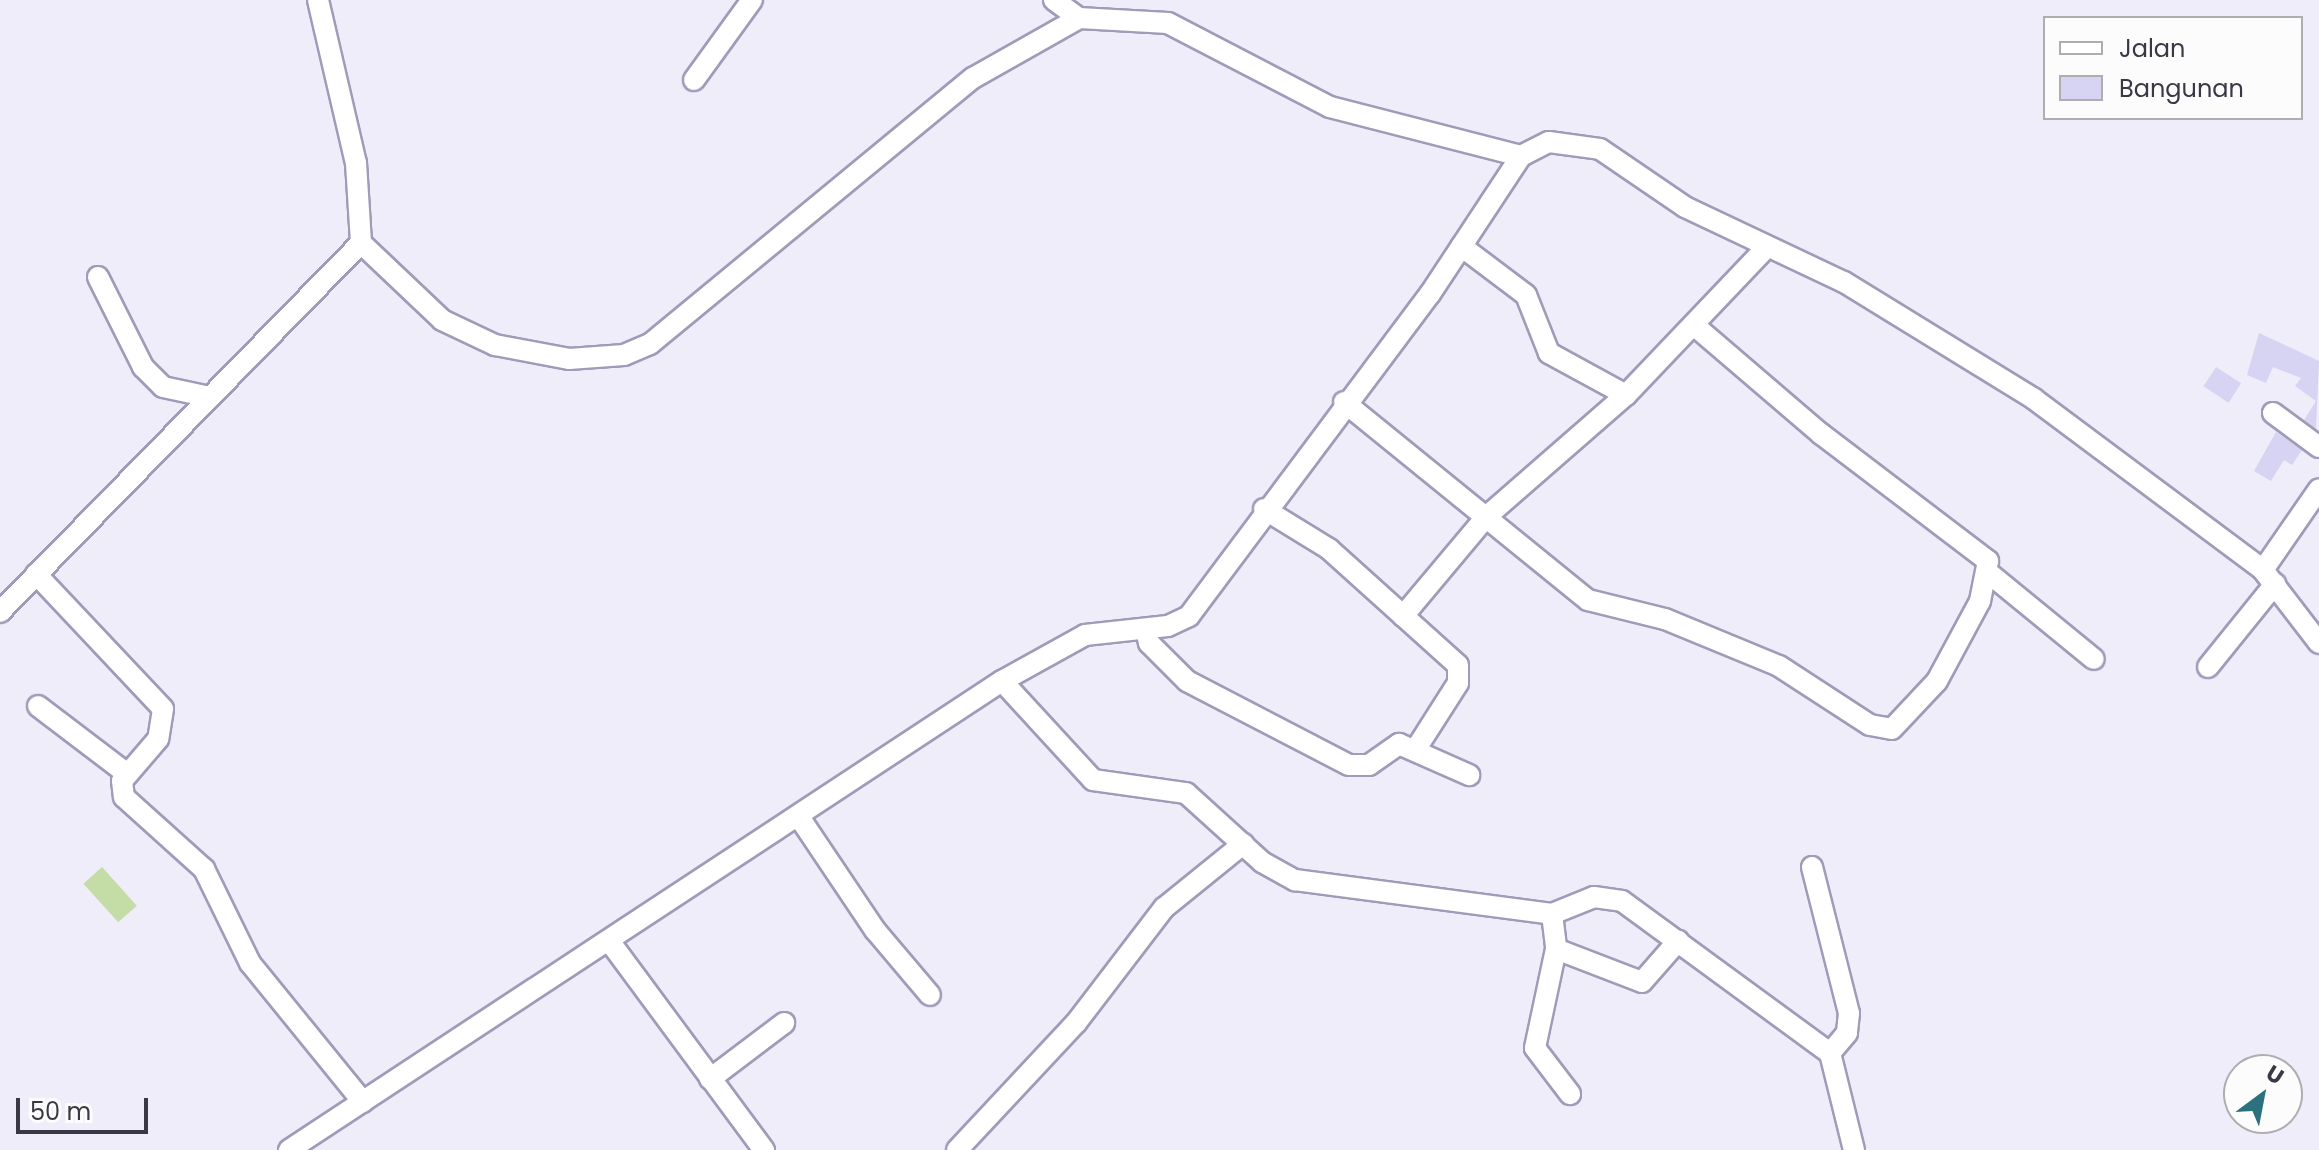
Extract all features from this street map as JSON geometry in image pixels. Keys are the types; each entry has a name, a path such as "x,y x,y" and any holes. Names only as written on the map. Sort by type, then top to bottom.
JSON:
{"street":[{"path":"318,0 356,163 361,243 442,320 471,336 569,359 624,355 688,319 973,78 1093,12"},
{"path":"694,80 752,0"},
{"path":"1054,0 1093,12 1168,23 1330,107 1521,156"},
{"path":"289,1150 610,942 1002,681 1085,635 1146,630 1179,622 1199,607 1264,509 1461,246 1521,156 1549,142 1586,143 1764,250 1844,282 2034,399 2269,577 2319,643"},
{"path":"0,612 361,243"},
{"path":"1461,246 1526,295 1549,353 1626,395"},
{"path":"1403,616 1486,517 1626,395 1764,250"},
{"path":"98,277 143,367 163,387 210,397"},
{"path":"1694,325 1821,434 1986,558 1990,574 2094,659"},
{"path":"1344,402 1588,600 1665,619 1779,666 1885,731 1937,681 1990,574"},
{"path":"2273,413 2319,447"},
{"path":"2208,667 2269,577 2319,489"},
{"path":"1264,509 1329,549 1460,671 1417,747"},
{"path":"36,574 163,709 158,739 126,773 124,797 204,869 250,963 363,1102"},
{"path":"1146,630 1149,643 1187,681 1349,765 1369,765 1399,744 1417,747 1469,775"},
{"path":"1002,681 1093,780 1113,788 1178,790 1284,875 1339,890 1481,899 1552,914 1594,897 1612,898 1678,941 1830,1053 1854,1150"},
{"path":"38,706 126,773"},
{"path":"799,817 875,930 930,995"},
{"path":"957,1150 1076,1023 1164,908 1243,844"},
{"path":"1812,867 1849,1013 1847,1033 1830,1053"},
{"path":"1552,914 1556,949 1535,1048 1570,1094"},
{"path":"1556,949 1642,982 1678,941"},
{"path":"610,942 764,1150"},
{"path":"710,1079 784,1023"}],"green space":[{"path":"102,867 137,906 118,922 83,884"}],"building":[{"path":"2259,333 2319,361 2316,429 2304,420 2316,401 2295,386 2301,378 2273,367 2266,383 2247,375"},
{"path":"2216,367 2241,383 2229,403 2203,386"},
{"path":"2276,432 2302,450 2292,465 2284,460 2271,481 2254,471"}]}
